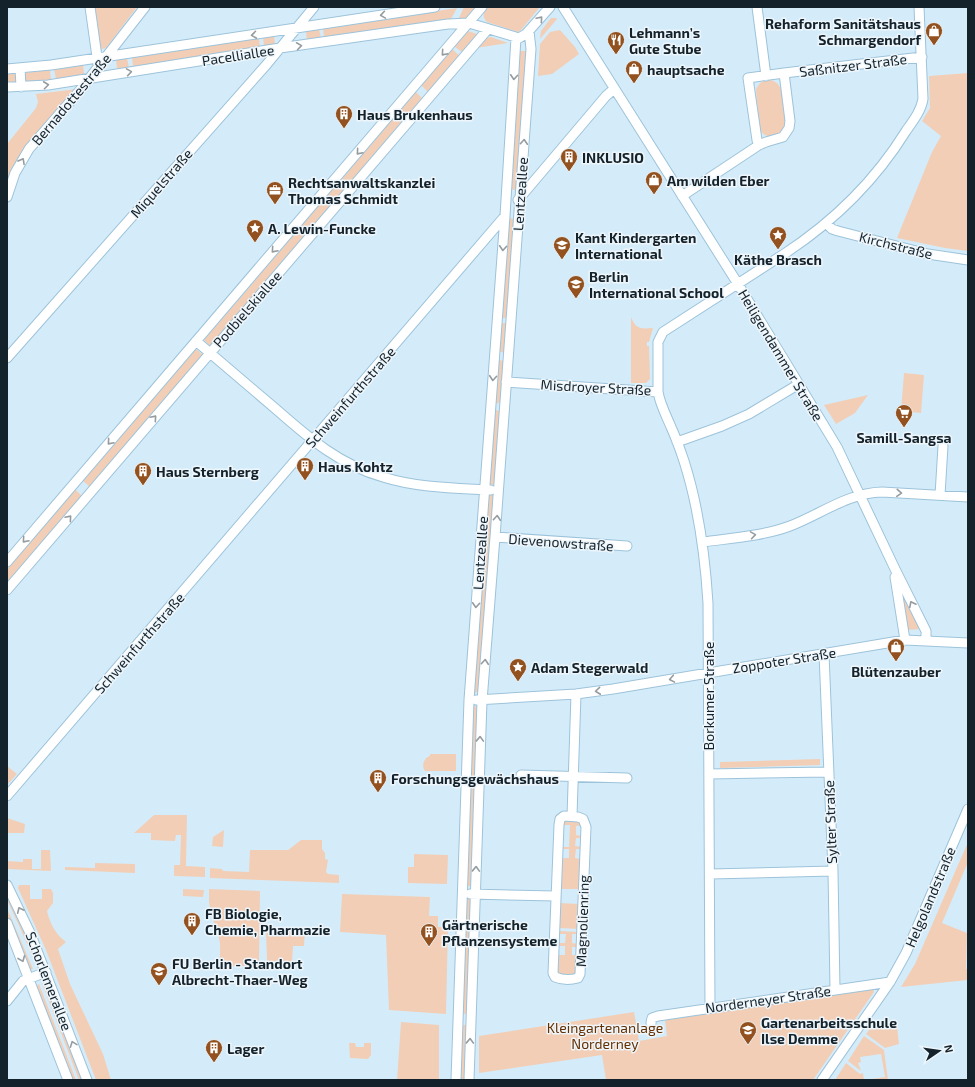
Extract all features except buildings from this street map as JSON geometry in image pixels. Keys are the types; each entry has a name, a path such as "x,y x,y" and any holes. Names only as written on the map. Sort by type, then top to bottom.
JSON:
{"street":[{"path":"7,69 98,63 90,7"},
{"name":"Bernadottestraße","path":"7,197 15,173 29,149 90,78 98,63 107,57 145,7"},
{"name":"Miquelstraße","path":"7,358 280,48 314,7"},
{"name":"Pacelliallee","path":"107,57 435,7"},
{"name":"Podbielskiallee","path":"7,590 210,352 423,91 469,23 482,7"},
{"path":"469,23 516,38 522,37 550,7"},
{"name":"Heiligendammer Straße","path":"563,7 738,284 837,447 926,631 926,640"},
{"path":"757,7 766,76"},
{"name":"Misdroyer Straße","path":"506,382 658,392 658,342 663,332 804,241 845,206 883,163 902,137 922,106 923,99 919,7"},
{"name":"Pacelliallee","path":"7,87 48,84 280,48 435,26 469,23"},
{"name":"Podbielskiallee","path":"7,562 196,341 423,91 488,29"},
{"name":"Lentzeallee","path":"469,1080 482,701 531,49 529,30"},
{"name":"Lentzeallee","path":"456,1080 469,700 505,216 516,38"},
{"name":"Saßnitzer Straße","path":"760,145 757,140 748,78 922,57"},
{"path":"20,68 21,87"},
{"path":"682,196 760,145 782,137 789,128 790,121 784,73"},
{"name":"Schweinfurthstraße","path":"7,796 505,216 606,96 614,89"},
{"name":"Kirchstraße","path":"826,223 832,229 838,231 920,252 968,260"},
{"path":"196,341 312,440 335,457 382,477 423,485 498,490"},
{"path":"495,356 508,357"},
{"path":"677,442 722,426 749,414 799,384"},
{"name":"Borkumer Straße","path":"658,392 659,401 677,442 694,496 703,542 708,603 710,1007"},
{"path":"491,406 504,408"},
{"path":"940,495 943,446"},
{"path":"76,482 89,494"},
{"path":"703,542 754,535 780,529 799,522 846,499 860,495 882,492 968,497"},
{"name":"Dievenowstraße","path":"495,537 627,546"},
{"name":"Heiligendammer Straße","path":"895,569 905,640"},
{"name":"Zoppoter Straße","path":"482,701 576,694 613,689 905,640 968,643"},
{"name":"Sylter Straße","path":"824,654 835,990"},
{"path":"572,816 572,777 576,694"},
{"path":"469,700 482,701"},
{"path":"709,774 828,772"},
{"path":"521,775 627,778"},
{"name":"Helgolandstraße","path":"822,1080 890,982 906,953 968,809"},
{"name":"Magnolienring","path":"564,816 578,816 583,819 586,827 580,974 578,978 559,979 555,977 555,896 560,819 564,816"},
{"path":"710,874 832,870"},
{"name":"Schorlemerallee","path":"7,885 32,935 87,1080"},
{"path":"462,894 475,894"},
{"name":"Magnolienring","path":"475,894 555,896"},
{"name":"Schorlemerallee","path":"7,923 68,1080"},
{"path":"7,1001 23,981 46,972"},
{"name":"Norderneyer Straße","path":"651,1023 652,1018 658,1016 710,1007 890,982"},
{"path":"458,1018 471,1018"}],"green space":[{"path":"94,7 137,7 106,48 102,49 99,47"},
{"path":"464,7 476,7 467,18 459,18"},
{"path":"487,7 540,7 518,32 487,22 484,18 484,14"},
{"path":"457,8 451,19 324,38 323,28"},
{"path":"551,18 557,19 540,39 541,31"},
{"path":"319,29 321,38 307,40 307,31"},
{"path":"560,30 575,47 579,54 552,74 538,76 540,44 550,32"},
{"path":"468,31 477,34 477,36 463,53 454,46"},
{"path":"274,36 275,44 264,47 263,37"},
{"path":"491,37 508,43 476,48 484,39"},
{"path":"259,38 260,48 133,67 132,57"},
{"path":"452,49 460,56 428,92 421,85"},
{"path":"520,51 526,51 515,190 510,189"},
{"path":"127,58 129,68 117,68 116,60"},
{"path":"83,65 84,74 56,79 54,69"},
{"path":"50,70 51,80 25,82 24,73"},
{"path":"7,73 16,73 17,83 7,83"},
{"path":"968,73 968,251 897,238 932,152 941,136 922,121 930,108 929,76"},
{"path":"766,80 777,83 780,86 784,113 787,122 780,135 768,136 759,129 756,89 760,83"},
{"path":"77,89 29,142 17,160 7,183 7,144 36,108 38,102 36,94"},
{"path":"416,92 422,98 210,346 204,340"},
{"path":"509,218 514,219 507,318 501,318"},
{"path":"631,317 635,324 639,327 653,328 649,342 647,342 647,346 649,346 650,379 646,383 631,383"},
{"path":"501,323 507,323 504,353 499,351"},
{"path":"196,349 203,355 90,487 83,481"},
{"path":"499,360 504,361 501,401 497,404 495,401"},
{"path":"904,373 924,375 921,413 901,411"},
{"path":"868,395 855,413 836,424 824,405"},
{"path":"496,410 500,411 495,484 493,485 490,484"},
{"path":"75,489 82,496 7,584 7,569"},
{"path":"489,494 494,494 478,690 474,693"},
{"path":"907,599 922,629 906,630 901,600"},
{"path":"472,707 477,707 472,886 466,886"},
{"path":"430,754 456,754 456,771 425,771 423,766 424,762"},
{"path":"820,759 820,765 720,768 720,762"},
{"path":"7,766 17,774 7,785"},
{"path":"154,815 187,815 186,866 205,867 205,877 174,876 174,865 180,865 181,835 176,835 175,841 151,840 151,833 134,833"},
{"path":"7,818 25,824 24,833 8,833 7,853"},
{"path":"566,820 578,820 583,825 576,826 576,835 582,836 582,838 576,838 575,846 582,847 582,849 576,849 575,858 581,859 580,889 561,889 562,858 569,858 569,849 562,849 562,847 569,847 570,825 563,825"},
{"path":"224,830 223,847 212,846 213,837"},
{"path":"301,840 322,840 322,849 325,853 325,859 328,860 326,872 328,874 339,875 339,883 210,878 210,868 222,869 223,871 249,872 250,850 288,850"},
{"path":"968,842 968,862 942,923 967,933 966,969 968,969 968,980 901,987 915,964"},
{"path":"41,850 50,850 51,871 7,869 7,861 23,862 23,859 32,859 32,869 41,869"},
{"path":"414,854 448,855 447,884 408,883 408,867 414,867"},
{"path":"95,863 135,864 135,873 65,870 65,867 95,868"},
{"path":"19,885 30,885 30,899 42,899 42,889 51,889 53,893 53,903 47,911 54,928 66,942 58,949 70,984 103,1054 111,1080 96,1080 46,950 18,888"},
{"path":"183,889 204,890 203,897 183,896"},
{"path":"209,889 260,891 259,966 220,966 220,943 211,914"},
{"path":"7,892 40,966 37,967 7,900"},
{"path":"342,894 430,897 429,916 438,916 438,927 448,927 446,1014 389,1010 386,935 340,932"},
{"path":"465,896 471,897 467,1014 461,1014"},
{"path":"560,903 579,904 579,929 559,928"},
{"path":"7,908 33,969 30,970 7,916"},
{"path":"266,929 305,930 304,946 293,946 292,962 267,961"},
{"path":"559,931 578,932 579,934 572,934 572,943 578,944 578,947 572,947 572,955 578,955 576,974 574,975 564,976 558,972 558,955 565,955 565,946 559,946 559,943 565,943 566,934 559,934"},
{"path":"46,982 83,1080 79,1080 42,983"},
{"path":"39,984 76,1080 72,1080 36,986"},
{"name":"Kleingartenanlage Norderney","path":"873,986 874,992 813,1080 606,1080 602,1055 479,1073 479,1036 634,1012 639,1041 667,1036 665,1021 668,1019"},
{"path":"401,1022 439,1025 439,1080 397,1080"},
{"path":"875,1022 897,1026 899,1044 885,1048 866,1034"},
{"path":"461,1025 467,1025 465,1080 459,1080"},
{"path":"864,1036 884,1050 888,1080 866,1080 885,1077 881,1054 860,1057 861,1062 858,1063 861,1071 848,1061"},
{"path":"349,1043 355,1043 356,1047 364,1047 364,1043 371,1043 371,1055 368,1059 350,1058"},
{"path":"846,1063 860,1074 863,1073 864,1080 835,1080"}],"place":[{"name":"Rehaform Sanitätshaus Schmargendorf","path":"934,46"},
{"name":"Lehmann’s Gute Stube","path":"616,55"},
{"name":"hauptsache","path":"634,84"},
{"name":"Haus Brukenhaus","path":"344,129"},
{"name":"INKLUSIO","path":"569,172"},
{"name":"Am wilden Eber","path":"654,195"},
{"name":"Rechtsanwaltskanzlei Thomas Schmidt","path":"275,205"},
{"name":"A. Lewin-Funcke","path":"255,243"},
{"name":"Käthe Brasch","path":"778,250"},
{"name":"Kant Kindergarten International","path":"562,260"},
{"name":"Berlin International School","path":"576,299"},
{"name":"Samill-Sangsa","path":"904,428"},
{"name":"Haus Kohtz","path":"305,481"},
{"name":"Haus Sternberg","path":"143,486"},
{"name":"Blütenzauber","path":"896,662"},
{"name":"Adam Stegerwald","path":"518,682"},
{"name":"Forschungsgewächshaus","path":"378,793"},
{"name":"FB Biologie, Chemie, Pharmazie","path":"192,936"},
{"name":"Gärtnerische Pflanzensysteme","path":"429,947"},
{"name":"FU Berlin - Standort Albrecht-Thaer-Weg","path":"159,986"},
{"name":"Gartenarbeitsschule Ilse Demme","path":"748,1045"},
{"name":"Lager","path":"214,1063"}]}
